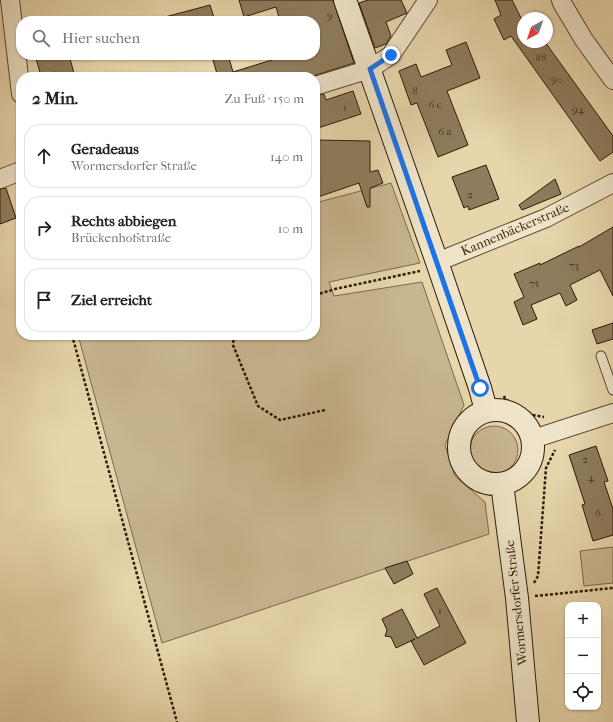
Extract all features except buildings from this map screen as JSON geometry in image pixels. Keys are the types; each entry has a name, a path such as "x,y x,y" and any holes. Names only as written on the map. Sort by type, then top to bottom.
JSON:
{"main road":[{"path":"346,0 437,262 486,410"},
{"path":"486,410 498,410 512,413 525,423 533,439 532,457 526,468 516,478 502,484 488,484 479,480 467,471 459,455 458,446 461,433 474,416 486,410"},
{"name":"Wormersdorfer Straße","path":"502,484 521,597 528,722"}],"street":[{"path":"10,0 16,51"},
{"path":"320,84 370,69 391,55 428,0"},
{"path":"562,0 562,3 584,40 613,80"},
{"path":"17,60 18,72"},
{"path":"0,179 16,173"},
{"name":"Kannenbäckerstraße","path":"437,262 546,218 613,183"},
{"path":"533,439 613,413"}],"lane":[{"path":"601,356 613,390"}],"path":[{"path":"320,294 418,272 437,262"},
{"path":"73,340 177,722"},
{"path":"234,340 233,345 258,406 280,420 325,410"},
{"path":"502,394 505,399 533,415 545,417 554,432 558,443 546,468 538,576 521,597"},
{"path":"521,597 613,588"}],"shaded area":[{"path":"391,183 420,263 329,282 334,296 422,282 464,405 445,445 455,476 485,502 489,534 162,643 79,340 320,340 320,202"},
{"path":"494,426 503,428 511,433 516,441 518,450 516,459 511,467 503,472 494,474 485,472 477,467 472,459 470,450 472,441 477,433 485,428"},
{"path":"613,547 613,583 584,586 580,551"}],"route":[{"path":"391,55 370,69 480,388"}]}
